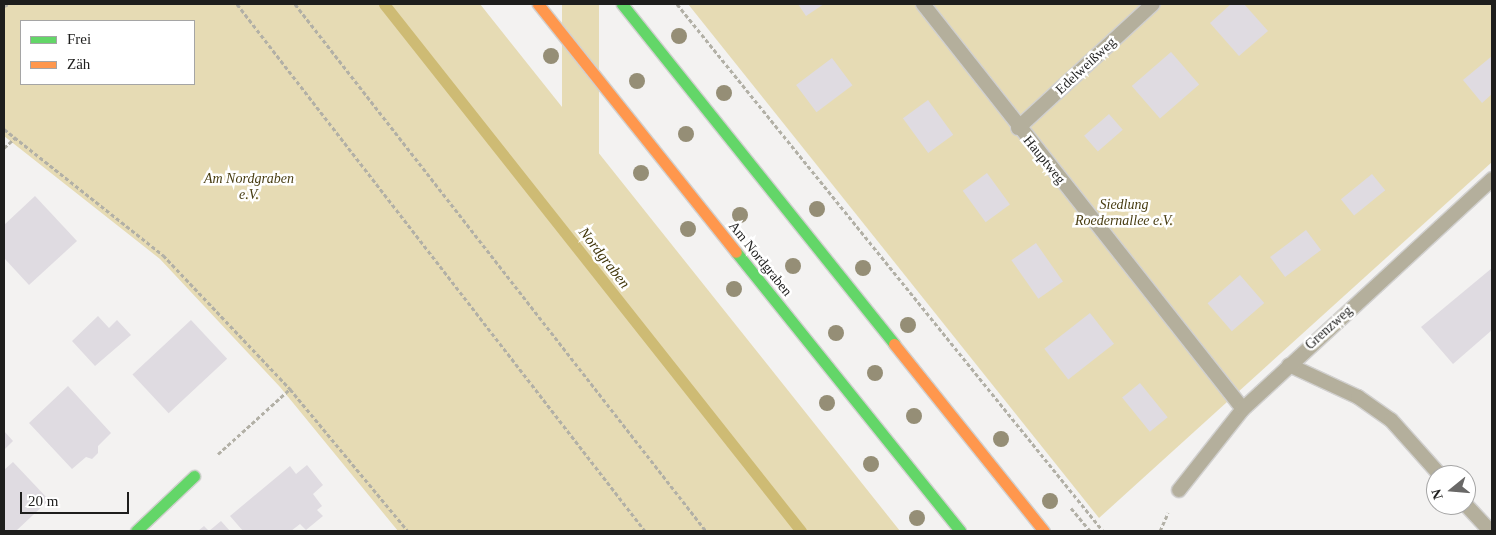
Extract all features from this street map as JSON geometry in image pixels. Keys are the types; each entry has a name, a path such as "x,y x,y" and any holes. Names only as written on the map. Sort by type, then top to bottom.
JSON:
{"main road":[{"name":"Am Nordgraben","path":"538,4 960,531"},
{"path":"622,4 1044,531"},
{"path":"136,531 194,476"}],"lane":[{"name":"Hauptweg","path":"923,4 1018,128 1243,408"},
{"name":"Edelweißweg","path":"1018,128 1153,4"},
{"name":"Grenzweg","path":"1178,490 1243,408 1492,179"},
{"path":"1289,365 1358,397 1391,420 1431,465"},
{"path":"1475,515 1490,531"}],"path":[{"path":"4,6 9,4"},
{"path":"237,4 645,531"},
{"path":"295,4 706,531"},
{"path":"677,4 1103,531"},
{"path":"4,129 163,254 290,389 408,531"},
{"path":"4,148 16,137"},
{"path":"194,476 290,389"}],"green space":[{"name":"Am Nordgraben e.V.","path":"4,4 480,4 900,531 398,531 280,387 160,259 4,136"},
{"path":"562,4 599,4 599,531 562,531"},
{"name":"Siedlung Roedernallee e.V.","path":"688,4 1492,4 1492,162 1099,518"}],"building":[{"path":"798,4 824,4 806,16"},
{"path":"1231,4 1244,4 1268,31 1239,56 1210,23"},
{"path":"1171,52 1199,84 1160,119 1132,86"},
{"path":"1492,56 1492,94 1482,103 1463,80"},
{"path":"832,58 852,85 817,112 796,85"},
{"path":"928,100 953,135 928,153 903,118"},
{"path":"1109,114 1123,130 1098,151 1084,136"},
{"path":"987,173 1010,205 986,222 963,191"},
{"path":"1372,174 1385,190 1354,215 1341,199"},
{"path":"35,196 77,241 29,285 4,258 4,225"},
{"path":"1306,230 1321,250 1285,277 1270,257"},
{"path":"1036,243 1063,282 1038,299 1011,260"},
{"path":"1492,268 1492,330 1453,364 1421,327"},
{"path":"1240,275 1264,303 1232,331 1208,303"},
{"path":"1090,313 1114,344 1068,379 1044,349"},
{"path":"98,316 109,328 117,320 131,335 95,366 72,341"},
{"path":"191,320 227,359 169,413 132,375"},
{"path":"1140,383 1168,417 1150,432 1122,397"},
{"path":"68,386 111,433 98,446 98,453 92,459 86,457 72,469 29,423"},
{"path":"4,431 13,441 4,450"},
{"path":"13,462 49,500 16,531 4,531 4,470"},
{"path":"307,465 323,485 313,494 322,506 317,510 323,516 306,530 300,524 291,531 243,531 230,516 290,466 296,474"},
{"path":"221,521 230,531 209,531"},
{"path":"204,526 209,531 198,531"}],"waterway":[{"name":"Nordgraben","path":"384,4 801,531"}],"traffic: fast":[{"path":"622,4 894,344"},
{"path":"736,252 960,531"},
{"path":"136,531 194,476"}],"traffic: slow":[{"path":"538,4 736,252"},
{"path":"894,344 1044,531"}]}
